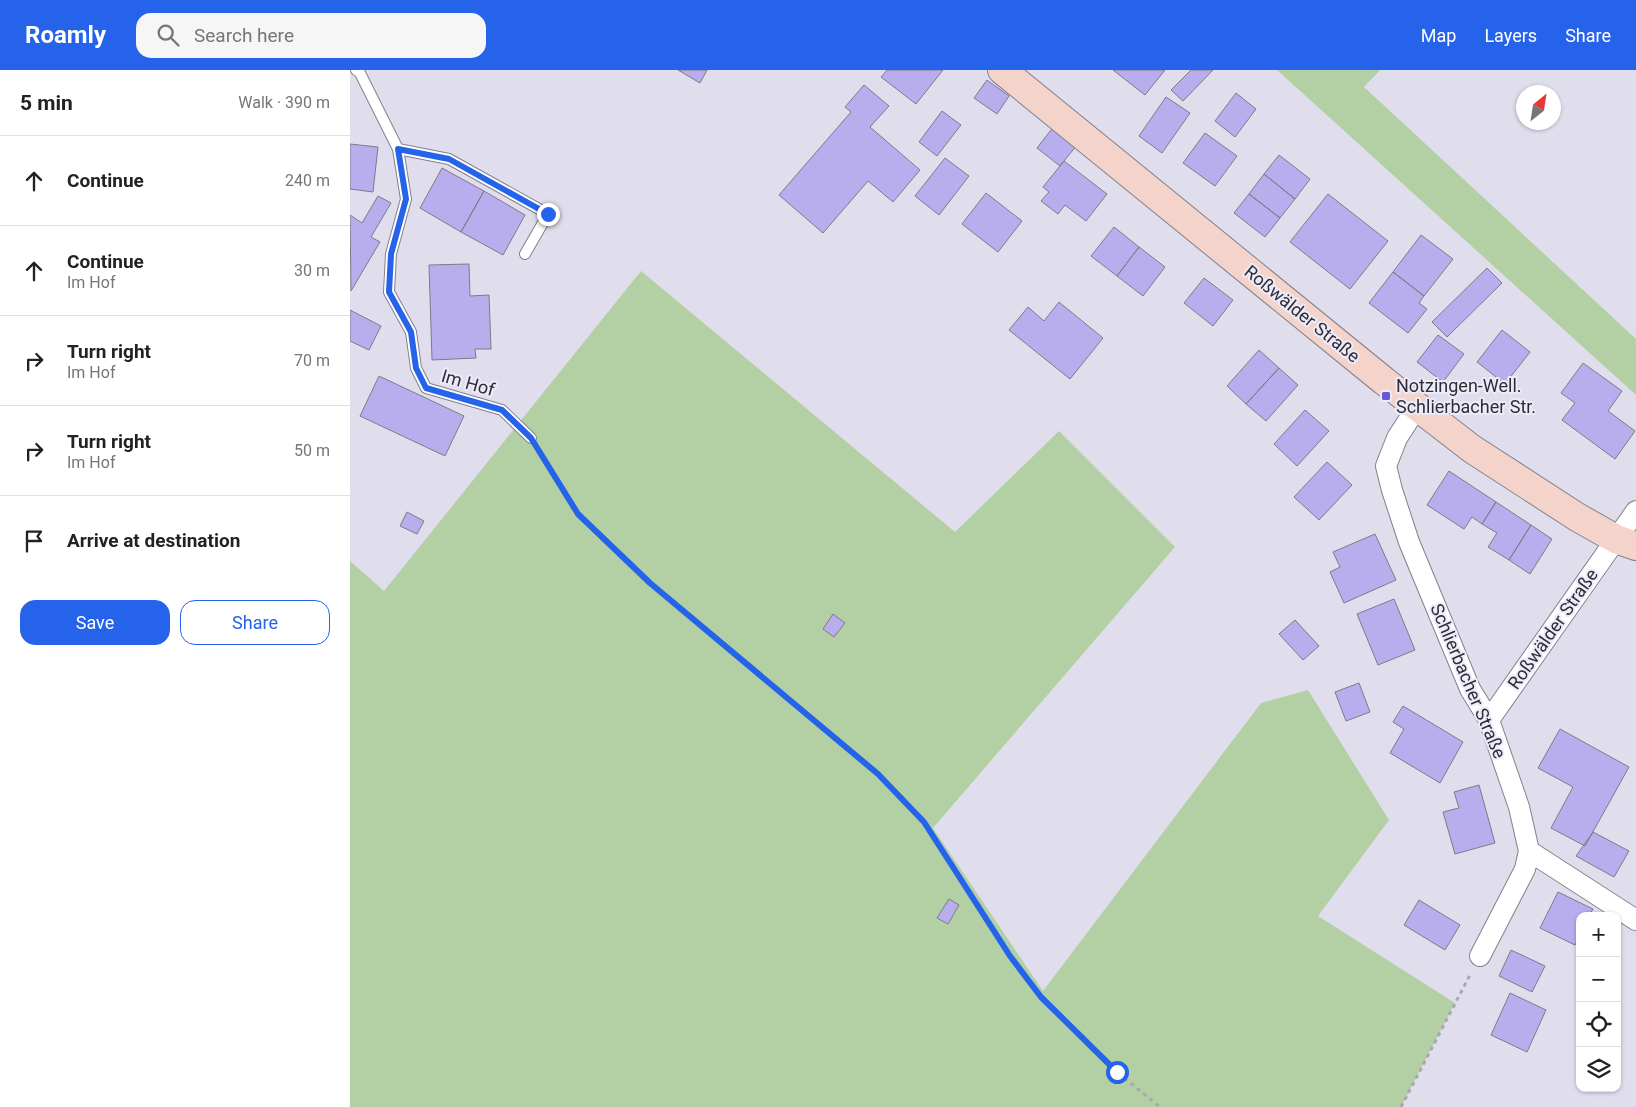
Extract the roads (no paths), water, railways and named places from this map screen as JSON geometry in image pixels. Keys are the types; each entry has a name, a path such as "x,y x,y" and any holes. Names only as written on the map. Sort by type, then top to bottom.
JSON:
{"street":[{"name":"Roßwälder Straße","path":"1002,70 1417,407 1513,478 1626,542"},
{"name":"Schlierbacher Straße","path":"1417,407 1397,438 1386,466 1392,490 1409,542 1466,680 1489,720 1519,807 1529,851 1525,869 1480,956"},
{"name":"Roßwälder Straße","path":"1489,720 1626,542 1636,511"},
{"path":"1529,851 1636,920"}],"lane":[{"name":"Im Hof","path":"356,70 360,73 398,149 406,199 391,254 389,292 411,332 416,368 426,388 502,410 531,438"},
{"path":"398,149 449,159 548,214 525,254"}],"place":[{"name":"Notzingen-Well. Schlierbacher Str.","path":"1386,396"}]}
